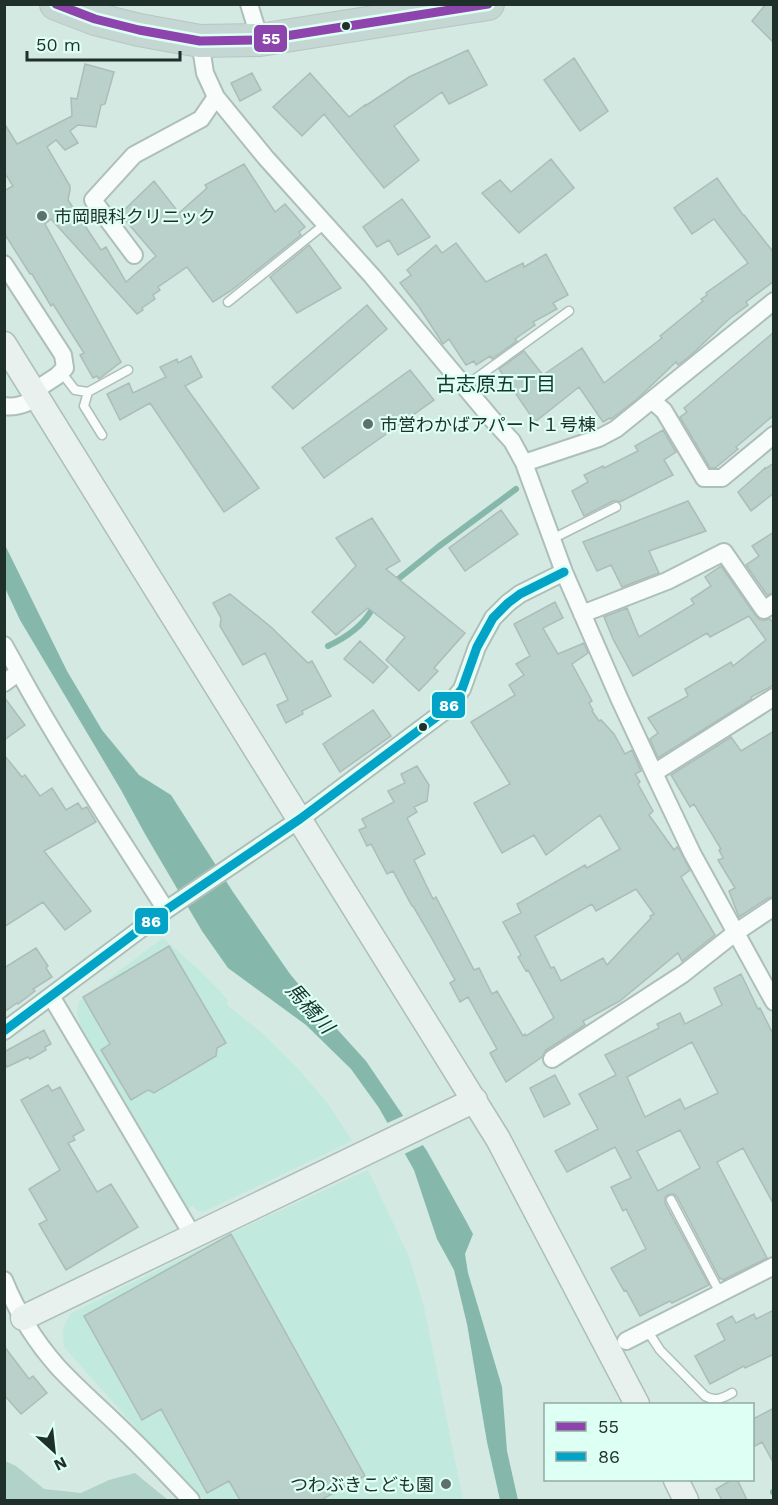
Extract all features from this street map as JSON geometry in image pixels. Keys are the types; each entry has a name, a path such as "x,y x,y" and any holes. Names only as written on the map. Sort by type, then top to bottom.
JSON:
{"highway":[{"path":"56,4 95,19 200,41 260,40 468,6"}],"street":[{"path":"249,4 260,40"},
{"path":"200,41 205,74 216,97 266,158 372,276 512,441 524,463 564,572 654,773 692,853 774,1002"},
{"path":"134,255 93,200 135,155 201,119 216,97"},
{"path":"4,264 63,355 65,368 36,394 17,406 4,406"},
{"path":"524,463 599,438 616,429 774,301"},
{"path":"4,344 476,1100 636,1403"},
{"path":"653,401 664,411 704,478 722,478 774,435"},
{"path":"582,614 667,581 724,552 764,610 774,603"},
{"path":"4,1031 168,909 300,819 442,713 462,689 477,647 493,618 520,594 564,572"},
{"path":"4,645 72,764 168,909"},
{"path":"4,683 19,672"},
{"path":"654,773 774,697"},
{"path":"552,1059 683,974 735,933 774,907"},
{"path":"51,996 193,1236"},
{"path":"14,1310 193,1236 476,1100"},
{"path":"626,1341 774,1266"},
{"path":"4,1280 14,1310 58,1367 191,1500"},
{"path":"677,1481 686,1500"}],"lane":[{"path":"228,302 325,224"},
{"path":"464,387 569,311"},
{"path":"61,372 75,390 88,392 128,370"},
{"path":"88,392 84,406 102,435"},
{"path":"552,540 616,507"},
{"path":"671,1200 720,1293"},
{"path":"647,1330 660,1350 705,1396 715,1400 732,1393"}],"shaded area":[{"path":"163,938 228,1000 227,1005 263,1034 299,1070 329,1105 352,1141 205,1211 196,1210 193,1205 188,1209 81,1028 77,1013 79,1001"},
{"path":"368,1170 409,1257 424,1307 463,1500 409,1500 408,1497 414,1493 407,1497 408,1500 205,1500 161,1456 64,1347 63,1329 70,1314 230,1234"},
{"path":"5,1461 16,1466 44,1489 81,1493 109,1480 135,1473 168,1500 5,1500"}],"water":[{"name":"馬橋川","path":"5,545 67,671 102,730 139,775 171,795 233,892 290,974 366,1061 427,1151 465,1219 473,1234 465,1254 468,1273 502,1387 507,1451 518,1500 500,1500 487,1442 467,1324 454,1270 437,1239 414,1170 379,1108 351,1069 306,1025 228,968 202,931 20,620 5,588"}],"pier":[{"path":"405,1115 425,1144 402,1155 385,1124"}],"building":[{"path":"766,4 774,4 774,43 752,21"},
{"path":"468,50 487,85 449,104 442,92 394,126 419,160 384,188 324,114 302,136 273,107 310,73 349,117 409,77"},
{"path":"574,58 608,111 580,131 544,80"},
{"path":"85,64 114,72 105,104 101,105 96,127 78,125 70,131 78,143 65,150 56,140 47,147 70,186 68,200 101,250 106,247 126,282 156,256 120,214 154,181 179,213 207,188 205,185 244,164 275,212 285,204 305,227 299,232 301,235 232,290 213,302 187,267 158,287 160,290 153,295 155,299 137,314 51,219 45,224 121,362 99,379 97,376 93,378 80,355 84,353 4,233 4,191 13,186 4,172 4,123 17,144 72,116 71,98 77,99"},
{"path":"252,73 261,90 240,101 231,83"},
{"path":"551,159 574,188 519,233 482,193 500,180 511,192"},
{"path":"717,178 774,253 774,281 746,302 748,305 729,319 691,355 678,365 676,362 636,400 611,419 603,422 579,387 535,422 499,369 524,351 543,375 582,348 604,383 662,338 660,336 703,301 701,299 707,295 706,293 748,263 714,219 692,234 674,208"},
{"path":"402,199 430,237 398,255 389,240 377,247 363,227"},
{"path":"456,243 486,282 523,263 524,267 546,254 568,295 553,303 557,309 533,322 535,325 515,339 517,341 492,359 490,356 476,365 474,361 466,365 449,339 443,344 400,283 411,275 407,270 436,245 442,253"},
{"path":"309,245 341,288 297,313 270,277"},
{"path":"367,305 387,329 293,409 272,387"},
{"path":"774,332 774,415 736,447 738,449 715,468 710,468 680,417 687,412 684,408"},
{"path":"191,356 202,377 185,386 259,488 224,512 150,403 120,420 107,394 129,383 133,393 166,377 160,367 177,359 178,363"},
{"name":"市営わかばアパート１号棟","path":"410,370 434,400 324,478 302,448"},
{"path":"663,430 676,452 664,460 673,475 620,502 613,501 584,516 572,491 588,482 584,475 638,451 635,446"},
{"path":"774,463 774,493 751,511 738,492"},
{"path":"688,501 706,531 649,551 659,573 622,587 611,565 597,571 583,542"},
{"path":"501,510 518,534 465,571 449,548"},
{"path":"372,518 400,561 386,569 465,633 434,668 438,671 419,691 386,660 405,637 368,608 336,635 312,612 356,566 336,538"},
{"path":"774,532 774,593 767,595 746,565 759,556 752,546"},
{"path":"721,566 756,616 760,620 770,619 774,624 774,685 751,697 752,699 658,758 650,739 658,733 648,718 688,696 685,689 731,662 733,666 766,640 749,616 710,637 707,633 633,676 604,617 627,608 639,637 694,604 691,599 711,586 705,577"},
{"path":"230,594 271,627 308,663 312,661 331,696 302,711 303,714 286,723 277,705 288,700 265,653 243,665 220,626 221,618 213,603"},
{"path":"555,602 563,618 543,628 558,654 584,643 588,653 572,664 592,701 589,703 592,711 599,721 601,720 614,734 625,754 632,750 641,771 635,774 640,782 638,784 653,811 649,815 674,850 677,847 679,849 690,870 681,877 715,935 682,961 678,953 620,1001 583,1021 585,1025 546,1050 542,1057 506,1082 490,1053 497,1049 468,997 460,1002 450,983 455,980 393,871 387,874 371,844 367,846 359,830 366,827 362,819 394,802 388,791 405,783 401,774 417,766 429,785 427,801 414,807 417,812 407,818 425,854 414,860 433,899 436,897 474,970 479,968 492,994 497,991 523,1036 554,1018 528,970 526,971 518,957 521,955 503,922 521,913 517,904 585,865 587,868 620,849 600,815 546,855 534,835 502,853 474,803 510,784 471,722 515,695 509,685 524,675 516,664 530,656 514,624","holes":["636,889 654,914 607,965 603,958 561,981 554,967 551,968 535,936 592,904 596,911"]},
{"path":"360,641 388,667 373,683 344,659"},
{"path":"4,697 25,725 4,740"},
{"path":"373,710 391,736 340,772 323,744"},
{"path":"774,731 774,897 768,898 739,917 729,891 735,888 718,860 723,858 719,850 721,849 694,804 690,807 671,775 731,737 741,751"},
{"path":"4,755 22,777 25,775 40,796 52,788 66,810 78,803 82,809 87,807 96,822 44,851 91,911 65,930 43,902 4,927"},
{"path":"169,946 226,1043 217,1048 216,1056 154,1093 148,1090 131,1100 101,1050 110,1044 83,997"},
{"path":"36,948 48,966 46,968 52,977 4,1012 4,968"},
{"path":"741,974 774,1036 774,1205 743,1148 717,1162 767,1258 723,1280 720,1279 677,1197 669,1194 665,1197 665,1203 709,1285 640,1316 611,1268 646,1249 626,1209 623,1211 611,1187 631,1178 615,1147 567,1172 555,1151 598,1129 579,1094 616,1075 605,1055 659,1028 657,1024 680,1013 685,1024 722,1005 714,988","holes":["692,1042 718,1093 685,1109 680,1099 645,1117 627,1077","680,1130 700,1168 658,1191 637,1151"]},
{"path":"44,1030 51,1044 45,1047 46,1050 30,1059 28,1057 7,1067 4,1062 4,1052"},
{"path":"555,1075 570,1104 544,1117 530,1088"},
{"path":"48,1085 52,1091 60,1087 84,1130 73,1136 75,1140 68,1143 97,1192 111,1184 138,1227 66,1270 39,1224 47,1220 29,1189 60,1170 21,1100"},
{"path":"231,1234 365,1476 321,1500 240,1500 229,1481 207,1493 161,1409 142,1420 84,1316"},
{"path":"774,1310 774,1354 745,1368 744,1366 710,1384 695,1356 725,1340 717,1324 732,1316 736,1323 754,1314 756,1319"},
{"path":"4,1346 29,1379 33,1376 47,1393 21,1414 4,1395"},
{"path":"774,1408 774,1464 762,1442 754,1446 754,1418"},
{"path":"730,1481 738,1481 747,1500 722,1500 716,1489"}],"waterway":[{"path":"392,584 516,489"},
{"path":"328,646 352,632 371,611"}],"transit line":[{"name":"55","path":"56,4 95,19 200,41 260,40 488,4"},
{"name":"86","path":"4,1031 166,910 300,819 442,713 462,689 477,647 493,618 520,594 564,572"}],"place":[{"name":"市岡眼科クリニック","path":"42,216"},
{"name":"市営わかばアパート１号棟","path":"368,424"},
{"name":"つわぶきこども園","path":"446,1484"}],"district":[{"name":"古志原五丁目","path":"496,384"}]}
